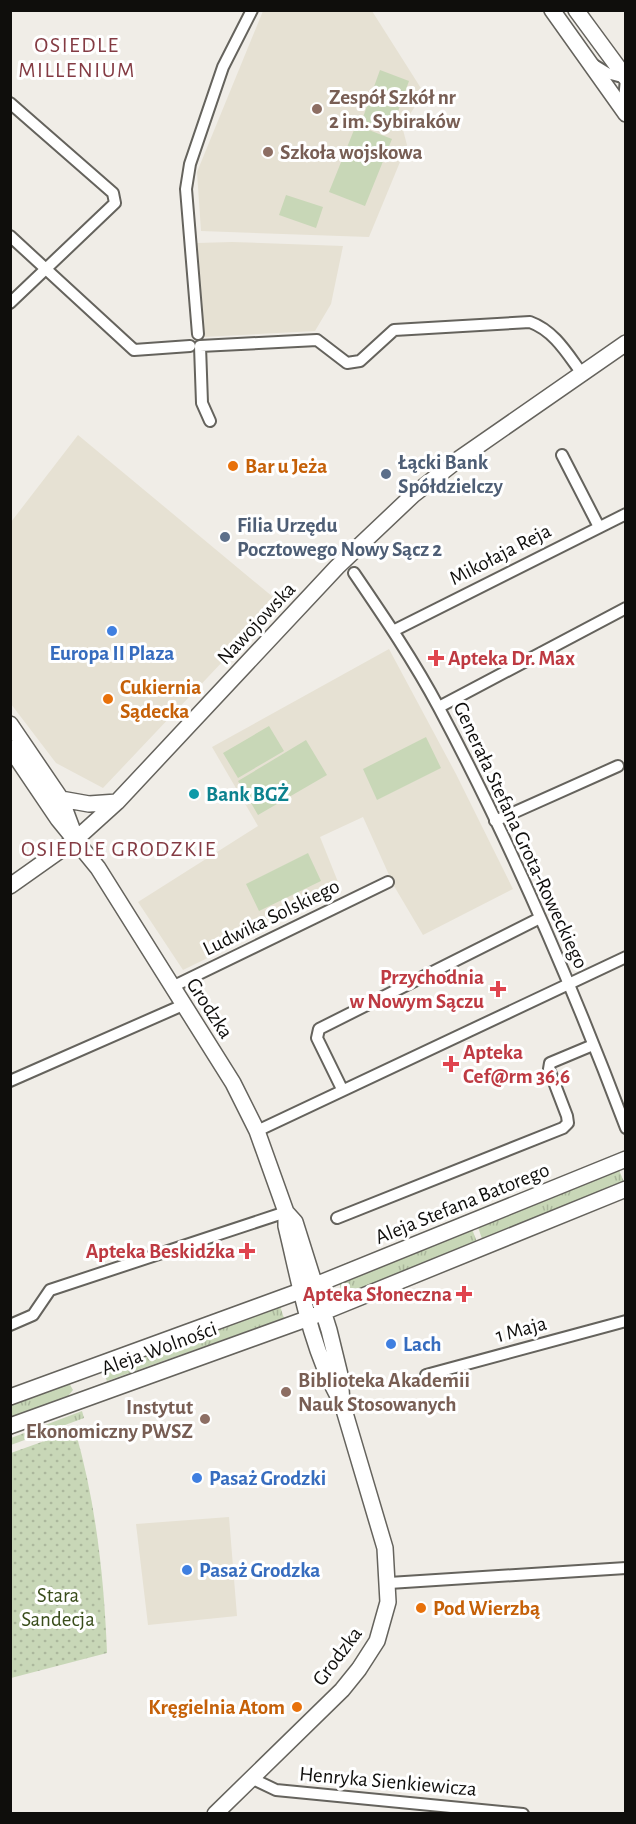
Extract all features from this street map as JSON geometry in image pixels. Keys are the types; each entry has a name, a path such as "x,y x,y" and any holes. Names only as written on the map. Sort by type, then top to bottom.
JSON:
{"street":[{"path":"198,334 186,189 190,164 223,67 252,10"},
{"path":"552,10 624,112"},
{"path":"576,10 626,79 624,112"},
{"path":"587,59 607,73 626,79"},
{"path":"10,103 113,193 115,203 64,254 44,268 10,303"},
{"path":"10,236 134,350 190,346"},
{"path":"210,421 202,404 200,346 317,340 347,363 360,360 394,330 530,322 544,327 584,375"},
{"name":"Nawojowska","path":"10,886 75,840 117,802 337,567 413,495 459,459 584,375 626,343"},
{"path":"562,455 599,527"},
{"name":"Mikołaja Reja","path":"393,631 626,514"},
{"name":"Generała Stefana Grota-Roweckiego","path":"354,573 393,631 439,707 495,821 569,982 626,1128"},
{"path":"439,707 626,608"},
{"path":"10,724 61,798 68,812 75,840"},
{"name":"Grodzka","path":"10,748 75,840 98,868 233,1083 257,1131 286,1212 295,1222 328,1378 342,1403 385,1548 389,1583 383,1627 370,1653 342,1690 253,1779 204,1814"},
{"path":"495,821 618,766"},
{"path":"61,798 89,804 117,802"},
{"name":"Ludwika Solskiego","path":"172,987 388,882"},
{"path":"342,1089 317,1038 320,1029 540,918"},
{"path":"257,1131 626,957"},
{"path":"10,1081 183,1005"},
{"path":"336,1218 563,1128 568,1123 567,1116 549,1069 550,1063 593,1045"},
{"name":"Aleja Stefana Batorego","path":"309,1287 626,1160"},
{"path":"316,1315 626,1189"},
{"path":"10,1325 33,1315 50,1290 286,1212"},
{"name":"Aleja Wolności","path":"10,1397 309,1287"},
{"name":"Aleja Wolności","path":"10,1426 316,1315"},
{"name":"1 Maja","path":"426,1375 626,1321"},
{"path":"389,1583 626,1568"},
{"name":"Henryka Sienkiewicza","path":"253,1779 276,1790 523,1814"},
{"name":"Grodzka","path":"215,1814 234,1794"}],"shaded area":[{"name":"Zespół Szkół nr 2 im. Sybiraków","path":"263,11 372,11 424,93 402,126 407,145 369,237 201,231 197,172"},
{"path":"197,243 343,246 331,304 315,331 203,337"},
{"name":"Europa II Plaza","path":"78,435 279,602 103,788 56,763 11,704 11,522"},
{"path":"389,649 456,774 513,889 423,935 394,886 363,817 320,837 342,892 183,970 138,902 258,826 212,747"},
{"name":"Pasaż Grodzka","path":"229,1517 237,1616 148,1625 136,1524"}],"green space":[{"path":"380,70 409,81 391,131 362,120"},
{"path":"356,125 392,139 365,206 329,192"},
{"path":"286,195 323,207 316,228 279,215"},
{"path":"269,726 284,751 238,778 223,753"},
{"path":"426,737 441,768 377,800 363,769"},
{"path":"306,740 327,775 258,815 238,781"},
{"path":"308,853 321,881 259,911 246,884"},
{"path":"619,1170 624,1182 482,1239 478,1227"},
{"path":"472,1229 477,1242 343,1295 339,1283"},
{"path":"280,1306 284,1318 107,1381 102,1369"},
{"path":"69,1383 73,1390 68,1396 11,1417 11,1404"},
{"path":"82,1411 84,1418 11,1445 11,1438"},
{"name":"Stara Sandecja","path":"75,1430 98,1540 107,1653 11,1678 11,1453"}],"place":[{"name":"Zespół Szkół nr 2 im. Sybiraków","path":"317,109"},
{"name":"Szkoła wojskowa","path":"268,152"},
{"name":"Bar u Jeża","path":"233,466"},
{"name":"Łącki Bank Spółdzielczy","path":"386,474"},
{"name":"Filia Urzędu Pocztowego Nowy Sącz 2","path":"225,537"},
{"name":"Europa II Plaza","path":"112,631"},
{"name":"Apteka Dr. Max","path":"436,658"},
{"name":"Cukiernia Sądecka","path":"108,699"},
{"name":"Bank BGŻ","path":"194,794"},
{"name":"Przychodnia w Nowym Sączu","path":"498,989"},
{"name":"Apteka Cef@rm 36,6","path":"451,1064"},
{"name":"Apteka Beskidzka","path":"247,1251"},
{"name":"Apteka Słoneczna","path":"464,1294"},
{"name":"Lach","path":"391,1344"},
{"name":"Biblioteka Akademii Nauk Stosowanych","path":"286,1392"},
{"name":"Instytut Ekonomiczny PWSZ","path":"205,1419"},
{"name":"Pasaż Grodzki","path":"197,1478"},
{"name":"Pasaż Grodzka","path":"187,1570"},
{"name":"Pod Wierzbą","path":"421,1608"},
{"name":"Kręgielnia Atom","path":"297,1707"}],"district":[{"name":"OSIEDLE MILLENIUM","path":"77,56"},
{"name":"OSIEDLE GRODZKIE","path":"119,848"}]}
